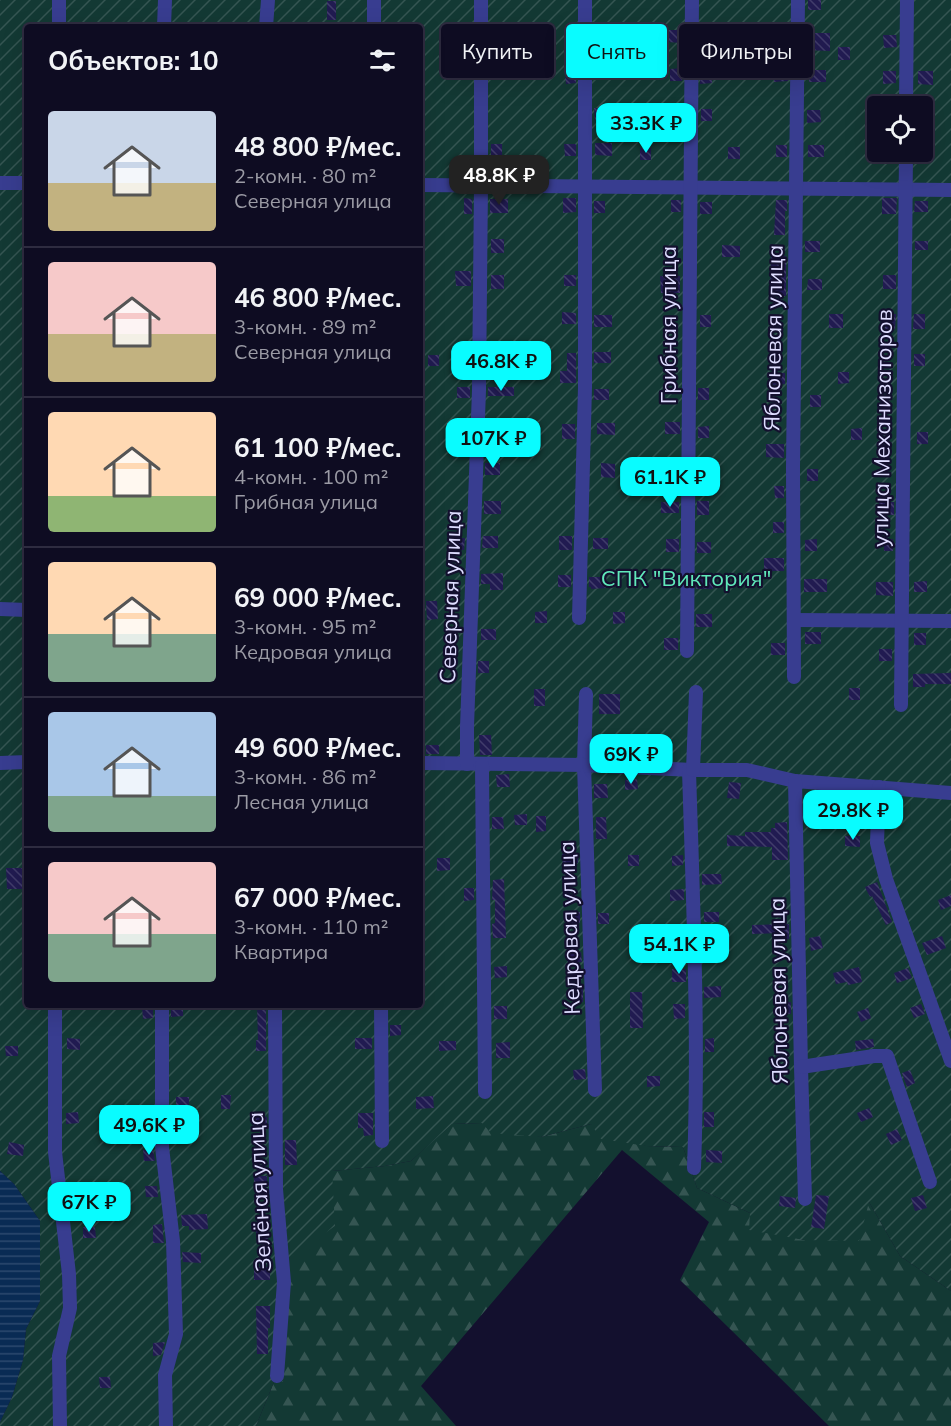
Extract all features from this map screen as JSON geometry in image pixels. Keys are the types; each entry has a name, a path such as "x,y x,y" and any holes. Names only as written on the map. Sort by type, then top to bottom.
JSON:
{"street":[{"path":"59,0 59,24"},
{"path":"164,24 165,0"},
{"path":"266,24 268,0"},
{"path":"374,0 374,24"},
{"name":"Северная улица","path":"467,764 479,390 481,0"},
{"path":"579,618 585,387 585,0"},
{"name":"Грибная улица","path":"687,651 692,0"},
{"name":"Яблоневая улица","path":"794,677 793,468 798,0"},
{"path":"906,96 907,0"},
{"name":"улица Механизаторов","path":"901,705 906,162"},
{"path":"0,183 24,183"},
{"path":"423,185 951,190"},
{"path":"0,609 24,610"},
{"path":"794,620 951,621"},
{"path":"694,1168 696,1111 691,770 696,692"},
{"name":"Кедровая улица","path":"585,694 584,765 595,1090"},
{"path":"0,763 24,762"},
{"path":"423,763 747,770 795,781 951,793"},
{"path":"482,765 485,1092"},
{"name":"Яблоневая улица","path":"795,781 805,1199"},
{"path":"879,787 877,843 884,870 951,1061"},
{"path":"55,1008 55,1152 69,1274 70,1308 58,1356 60,1426"},
{"path":"162,1008 162,1147 173,1241 176,1335 165,1376 166,1426"},
{"name":"Зелёная улица","path":"275,1008 276,1189 284,1282 278,1376"},
{"path":"381,1008 382,1141"},
{"path":"801,1067 887,1056 930,1182"}],"green space":[{"name":"СПК \"Виктория\"","path":"0,0 951,0 951,1291 900,1256 869,1202 859,1241 804,1240 749,1230 750,1213 697,1188 683,1147 646,1146 601,1139 591,1124 541,1137 491,1133 482,1123 452,1124 411,1161 332,1171 335,1226 287,1260 283,1382 274,1382 256,1426 0,1426 23,1360 26,1329 40,1301 40,1221 14,1184 0,1171"},
{"path":"482,1123 541,1137 591,1124 646,1146 683,1147 697,1188 750,1213 793,1237 804,1240 869,1202 900,1256 951,1291 951,1426 829,1426 680,1280 709,1222 622,1150 421,1386 456,1426 256,1426 274,1382 282,1382 287,1260 332,1171 411,1161 451,1124"}],"water":[{"path":"0,1171 14,1184 40,1221 40,1301 26,1329 23,1360 12,1397 0,1422"}],"building":[{"path":"808,0 821,0 821,10 808,10"},
{"path":"327,1 336,1 336,20 327,20"},
{"path":"667,30 679,30 679,43 667,42"},
{"path":"813,33 830,33 830,51 813,50"},
{"path":"883,35 896,35 897,47 884,48"},
{"path":"838,47 850,47 850,60 838,60"},
{"path":"679,68 679,78 682,78 682,81 670,81 670,69"},
{"path":"813,70 826,70 826,82 809,82 809,78 813,78"},
{"path":"883,71 896,71 896,83 883,84"},
{"path":"918,71 933,71 933,85 918,84"},
{"path":"565,72 566,78 576,78 576,83 566,84"},
{"path":"457,78 472,78 472,80 457,80"},
{"path":"594,78 610,78 610,80 594,80"},
{"path":"700,78 712,78 712,83 700,84"},
{"path":"774,78 788,78 788,81 774,82"},
{"path":"664,106 678,106 678,118 664,119"},
{"path":"594,108 606,108 606,120 595,120"},
{"path":"701,109 712,109 712,121 701,121"},
{"path":"807,110 820,110 821,122 807,123"},
{"path":"595,143 612,143 612,156 595,155"},
{"path":"491,144 502,144 502,159 491,159"},
{"path":"564,144 576,144 576,156 565,156"},
{"path":"776,145 787,145 787,157 776,157"},
{"path":"808,145 824,145 824,157 808,157"},
{"path":"728,147 740,147 740,159 728,159"},
{"path":"640,148 651,148 651,160 640,160"},
{"path":"459,157 472,157 472,171 459,171"},
{"path":"464,198 472,199 472,214 464,214"},
{"path":"563,198 576,198 576,212 563,213"},
{"path":"882,198 897,198 896,214 882,214"},
{"path":"490,199 508,199 508,213 490,213"},
{"path":"671,200 681,200 681,212 671,212"},
{"path":"776,200 787,200 785,235 774,235"},
{"path":"594,201 605,201 605,213 594,213"},
{"path":"915,201 928,201 928,212 914,212"},
{"path":"700,202 712,202 712,214 700,214"},
{"path":"491,239 504,239 504,253 491,253"},
{"path":"805,241 820,241 820,252 805,252"},
{"path":"915,241 928,241 928,250 915,250"},
{"path":"722,245 740,246 740,257 722,257"},
{"path":"771,256 786,256 786,296 770,296"},
{"path":"455,271 471,271 471,286 456,286"},
{"path":"491,275 504,275 504,289 491,289"},
{"path":"564,275 576,275 576,286 564,286"},
{"path":"883,275 896,275 896,289 883,289"},
{"path":"660,276 680,276 680,293 661,293"},
{"path":"808,279 822,279 822,290 807,290"},
{"path":"562,312 576,313 576,324 562,324"},
{"path":"829,314 843,314 843,328 829,328"},
{"path":"885,314 896,314 895,329 885,329"},
{"path":"914,314 925,314 925,329 913,329"},
{"path":"594,315 612,315 612,327 594,327"},
{"path":"700,315 711,315 711,327 700,327"},
{"path":"489,350 504,350 504,365 489,365"},
{"path":"594,352 611,352 611,363 594,363"},
{"path":"567,353 576,353 576,383 560,383 560,371 567,371"},
{"path":"914,354 925,354 925,366 914,366"},
{"path":"428,355 439,355 439,366 428,366"},
{"path":"838,372 849,372 849,383 838,384"},
{"path":"773,373 785,373 785,384 773,385"},
{"path":"457,387 470,387 470,398 457,398"},
{"path":"488,387 514,387 514,396 488,396"},
{"path":"698,388 709,388 709,400 698,400"},
{"path":"594,389 609,389 609,400 594,400"},
{"path":"810,395 821,395 821,407 810,407"},
{"path":"665,422 680,422 680,434 665,434"},
{"path":"487,423 500,423 500,435 486,435"},
{"path":"597,423 615,423 615,435 597,434"},
{"path":"562,424 575,424 575,439 562,439"},
{"path":"456,426 469,426 468,440 456,440"},
{"path":"709,426 709,438 698,438 698,427"},
{"path":"862,428 862,440 851,440 851,429"},
{"path":"917,432 928,432 928,444 917,444"},
{"path":"766,444 784,444 784,458 766,457"},
{"path":"485,463 500,463 500,475 485,475"},
{"path":"601,463 615,464 615,478 601,477"},
{"path":"664,463 679,463 679,474 664,474"},
{"path":"807,469 818,469 818,481 807,481"},
{"path":"774,486 784,486 784,498 775,498"},
{"path":"484,501 501,501 501,514 484,514"},
{"path":"697,501 709,501 709,515 697,515"},
{"path":"661,502 679,502 679,513 661,513"},
{"path":"879,502 894,502 894,515 879,515"},
{"path":"773,522 784,522 784,533 773,533"},
{"path":"483,536 498,536 498,548 482,548"},
{"path":"559,536 572,536 572,550 559,550"},
{"path":"454,538 465,538 464,550 454,550"},
{"path":"593,538 608,538 608,549 593,549"},
{"path":"666,539 679,539 679,552 666,552"},
{"path":"817,539 817,551 805,551 805,540"},
{"path":"884,539 893,539 893,551 884,551"},
{"path":"697,542 711,542 711,553 697,553"},
{"path":"764,558 784,558 784,571 764,571"},
{"path":"503,573 503,590 490,590 490,584 481,584 481,574"},
{"path":"558,575 571,575 571,587 558,587"},
{"path":"697,576 713,576 713,589 696,589"},
{"path":"589,577 606,577 606,588 591,589"},
{"path":"804,579 827,579 827,592 804,592"},
{"path":"927,581 927,592 914,592 914,582"},
{"path":"876,582 893,582 893,596 876,595"},
{"path":"426,601 437,601 438,619 427,620"},
{"path":"547,611 547,623 535,623 535,612"},
{"path":"613,612 625,612 625,623 613,624"},
{"path":"696,614 712,614 712,627 696,627"},
{"path":"481,629 496,629 496,640 481,640"},
{"path":"805,632 821,632 821,644 805,644"},
{"path":"914,633 926,633 926,645 914,645"},
{"path":"664,638 678,638 678,650 664,650"},
{"path":"771,643 785,643 785,655 771,655"},
{"path":"879,649 892,649 892,661 879,661"},
{"path":"478,661 489,661 489,673 478,673"},
{"path":"951,673 951,684 925,684 925,687 913,687 913,674"},
{"path":"849,688 860,688 860,700 849,700"},
{"path":"534,689 545,689 545,706 534,706"},
{"path":"599,694 620,694 620,714 599,714"},
{"path":"479,735 491,735 492,755 480,755"},
{"path":"426,745 439,745 439,754 426,754"},
{"path":"509,774 510,787 497,787 496,775"},
{"path":"637,779 638,789 625,790 625,780"},
{"path":"729,782 741,783 739,799 727,798"},
{"path":"594,784 607,784 608,798 594,798"},
{"path":"527,814 527,825 515,825 514,815"},
{"path":"536,816 546,816 546,831 536,832"},
{"path":"492,817 503,817 504,829 492,829"},
{"path":"596,817 606,817 607,839 596,839"},
{"path":"787,822 788,860 772,860 772,847 727,846 727,835 745,836 745,832 771,832 771,828 775,828 775,823"},
{"path":"845,836 860,836 860,847 845,846"},
{"path":"578,853 578,863 563,864 562,854"},
{"path":"628,855 639,855 639,866 628,866"},
{"path":"683,855 683,865 672,866 672,856"},
{"path":"437,858 450,858 450,870 437,871"},
{"path":"6,868 24,868 24,889 7,889"},
{"path":"702,874 721,874 722,884 702,885"},
{"path":"504,879 506,938 493,938 495,900 492,900 493,880"},
{"path":"877,882 892,922 886,925 865,887"},
{"path":"464,888 474,888 474,900 464,901"},
{"path":"684,889 684,900 670,901 670,890"},
{"path":"951,895 951,906 941,910 938,900"},
{"path":"580,912 580,923 568,924 567,913"},
{"path":"704,912 719,912 719,922 704,922"},
{"path":"598,913 609,913 609,924 598,924"},
{"path":"789,924 789,939 780,940 780,933 752,934 752,925"},
{"path":"820,936 823,948 811,951 809,938"},
{"path":"942,936 946,948 927,955 922,943"},
{"path":"581,952 582,962 568,963 567,953"},
{"path":"507,966 507,977 495,978 494,967"},
{"path":"859,967 862,982 848,985 847,982 836,984 833,973"},
{"path":"908,968 912,978 897,983 894,973"},
{"path":"672,969 686,969 686,982 672,982"},
{"path":"721,986 721,997 704,998 704,987"},
{"path":"583,987 583,1002 573,1003 572,988"},
{"path":"630,992 642,992 643,1028 630,1028"},
{"path":"776,1002 791,1002 791,1014 776,1014"},
{"path":"673,1004 685,1004 685,1018 674,1019"},
{"path":"921,1004 925,1014 914,1018 910,1008"},
{"path":"494,1006 507,1006 507,1019 494,1019"},
{"path":"142,1008 153,1008 153,1018 143,1019"},
{"path":"171,1008 183,1008 183,1016 171,1017"},
{"path":"257,1008 266,1008 266,1051 256,1051 256,1040 258,1040"},
{"path":"868,1008 871,1018 861,1022 857,1012"},
{"path":"390,1025 401,1025 401,1035 390,1036"},
{"path":"67,1038 80,1039 80,1050 67,1049"},
{"path":"355,1038 372,1038 372,1049 355,1049"},
{"path":"714,1038 714,1052 705,1052 705,1039"},
{"path":"873,1039 874,1047 856,1050 855,1041"},
{"path":"439,1041 456,1041 456,1050 439,1051"},
{"path":"510,1042 510,1058 496,1058 496,1043"},
{"path":"5,1046 18,1046 18,1056 6,1056"},
{"path":"585,1069 586,1079 574,1080 573,1070"},
{"path":"910,1070 915,1083 907,1087 902,1073"},
{"path":"647,1076 660,1076 660,1086 647,1087"},
{"path":"221,1095 231,1095 230,1109 221,1109"},
{"path":"433,1096 434,1108 416,1109 416,1097"},
{"path":"176,1097 189,1097 189,1110 176,1110"},
{"path":"869,1108 873,1117 861,1122 857,1113"},
{"path":"78,1112 79,1123 66,1124 66,1113"},
{"path":"704,1112 714,1112 714,1127 704,1127"},
{"path":"358,1113 373,1113 373,1135 364,1136 363,1128 358,1128"},
{"path":"253,1117 267,1117 267,1128 253,1128"},
{"path":"897,1129 902,1140 891,1145 886,1134"},
{"path":"285,1140 296,1140 297,1165 285,1165"},
{"path":"9,1142 24,1145 23,1156 7,1154"},
{"path":"143,1150 153,1150 155,1161 144,1161"},
{"path":"706,1150 722,1151 722,1163 706,1162"},
{"path":"254,1176 267,1176 267,1186 254,1186"},
{"path":"145,1186 157,1186 158,1197 146,1197"},
{"path":"83,1188 85,1199 72,1201 70,1190"},
{"path":"816,1195 829,1196 824,1229 811,1227"},
{"path":"923,1195 927,1208 915,1211 911,1198"},
{"path":"780,1196 796,1198 795,1208 779,1206"},
{"path":"103,1209 117,1209 117,1220 103,1221"},
{"path":"207,1214 208,1229 189,1230 189,1226 182,1226 181,1215"},
{"path":"162,1224 164,1243 153,1243 153,1225"},
{"path":"83,1227 95,1227 96,1238 83,1238"},
{"path":"268,1229 268,1239 256,1240 256,1230"},
{"path":"182,1252 201,1253 201,1263 183,1262"},
{"path":"254,1267 270,1267 270,1280 254,1280"},
{"path":"256,1306 270,1306 268,1354 257,1354"},
{"path":"165,1342 161,1355 153,1356 153,1343"},
{"path":"99,1377 110,1377 111,1388 100,1388"}]}
